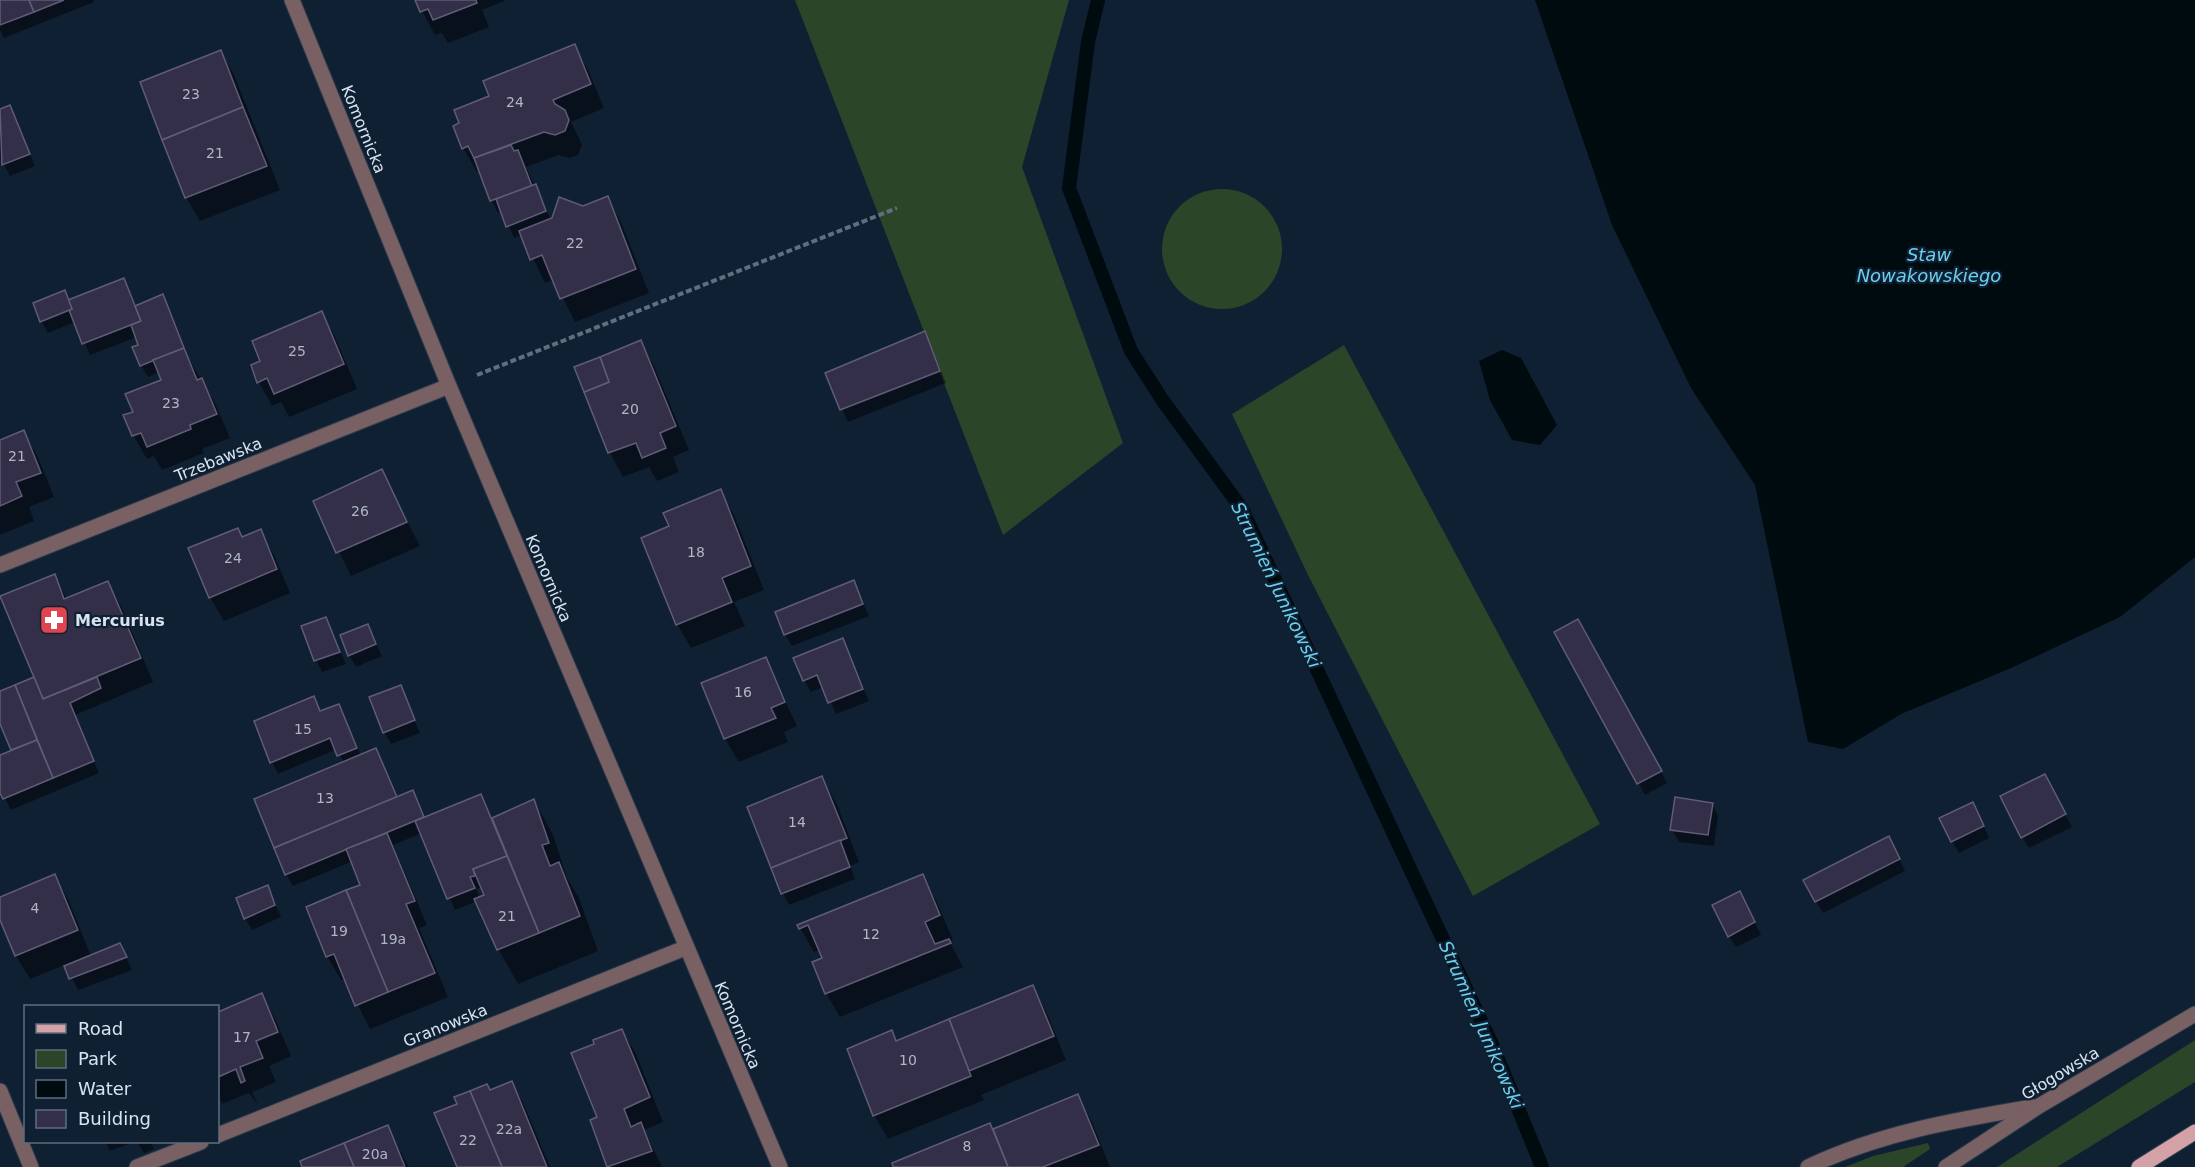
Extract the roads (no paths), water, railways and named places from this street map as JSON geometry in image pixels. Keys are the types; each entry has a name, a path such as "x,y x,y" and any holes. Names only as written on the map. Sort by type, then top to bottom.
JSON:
{"main road":[{"path":"2139,1167 2195,1132"}],"street":[{"name":"Komornicka","path":"292,0 449,386 685,948 780,1167"},
{"name":"Trzebawska","path":"0,565 449,386"},
{"name":"Granowska","path":"219,1135 685,948"},
{"name":"Głogowska","path":"1946,1167 2040,1106 2195,1014"},
{"path":"0,1091 31,1167"},
{"path":"1808,1167 1871,1142 1929,1125 2040,1106"},
{"path":"139,1167 199,1143"}],"water":[{"name":"Staw Nowakowskiego","path":"1535,0 2195,0 2195,557 2120,617 2011,668 1901,714 1843,749 1808,742 1755,485 1691,388 1612,225"},
{"path":"1502,350 1521,358 1557,425 1540,445 1512,440 1490,400 1479,361"}],"waterway":[{"name":"Strumień Junikowski","path":"1098,0 1088,42 1069,188 1131,351 1163,401 1242,509 1491,1042 1542,1167"}],"place":[{"name":"Mercurius","path":"54,620"}]}
